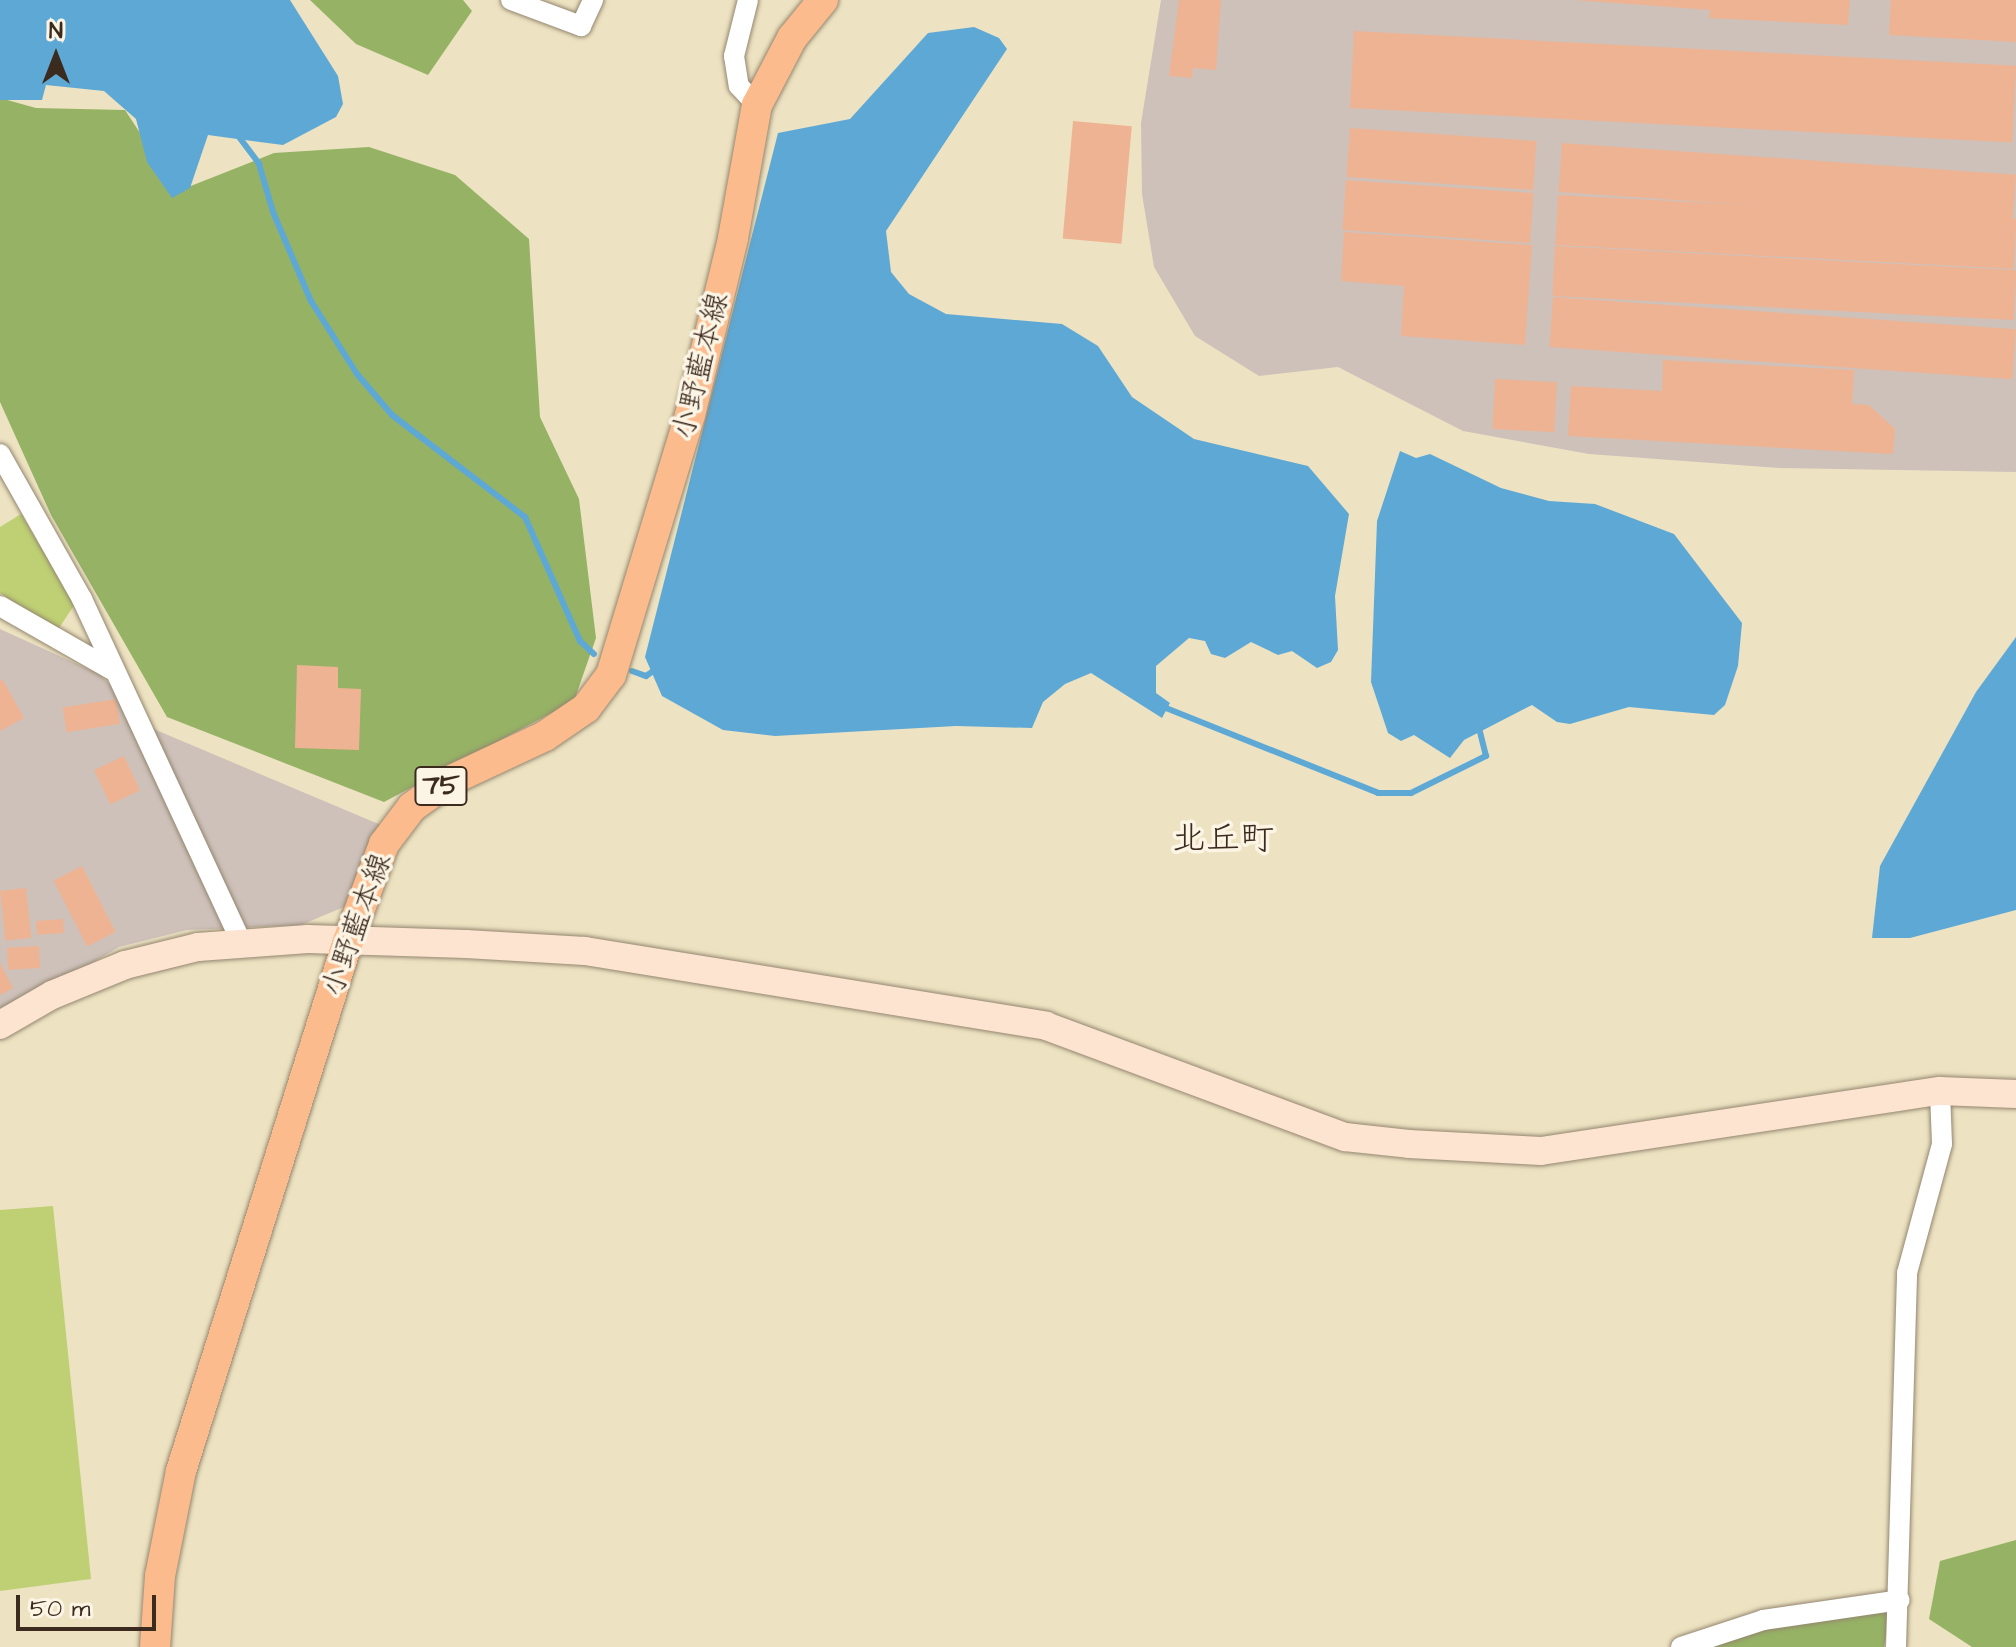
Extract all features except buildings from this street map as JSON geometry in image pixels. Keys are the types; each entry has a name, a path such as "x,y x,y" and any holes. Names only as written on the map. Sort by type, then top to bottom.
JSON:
{"main road":[{"name":"小野藍本線","path":"155,1647 160,1576 181,1471 347,944 384,844 412,807 447,782 545,736 586,708 611,675 690,415 733,238 757,105 792,38 823,0"}],"street":[{"path":"511,0 581,26 593,0"},
{"path":"748,0 734,56 739,86 757,105"},
{"path":"0,454 82,599 112,670 241,941"},
{"path":"0,606 112,670"},
{"path":"0,1025 52,995 125,965 241,941 585,951 1046,1026 1345,1137 1409,1144 1541,1151 1940,1091 2016,1094"},
{"path":"1896,1647 1900,1600 1907,1273 1942,1144 1940,1091"},
{"path":"1681,1647 1763,1620 1900,1600"}],"shaded area":[{"path":"1161,0 2016,0 2016,472 1779,468 1589,454 1463,431 1338,367 1259,376 1195,336 1154,267 1142,194 1141,123"},
{"path":"0,629 99,674 156,730 381,825 351,904 301,925 187,930 119,947 0,1017"}],"green space":[{"path":"310,0 463,0 472,11 428,75 356,44"},
{"path":"0,98 36,108 125,110 178,191 274,153 369,147 455,175 529,239 540,417 579,499 596,638 574,701 384,802 167,717 51,515 0,402"},
{"path":"21,514 75,604 57,631 0,593 0,527"},
{"path":"53,1206 91,1579 0,1591 0,1210"},
{"path":"2016,1540 2016,1647 1972,1647 1929,1619 1940,1561"},
{"path":"1885,1611 1889,1619 1884,1647 1698,1647 1731,1634"}],"water":[{"path":"0,0 290,0 338,76 343,104 336,117 283,145 208,135 190,188 172,198 147,162 136,119 104,91 46,85 42,100 0,100"},
{"path":"974,27 999,38 1007,49 886,231 891,272 909,294 946,314 1062,324 1098,346 1132,397 1194,439 1308,466 1349,514 1335,596 1338,650 1331,662 1317,668 1292,651 1278,655 1251,642 1225,658 1211,654 1205,641 1189,638 1156,666 1156,693 1170,703 1162,718 1091,673 1065,684 1043,702 1032,728 956,726 775,736 723,730 662,696 645,657 778,133 850,119 928,33"},
{"path":"1400,451 1416,458 1430,454 1501,488 1549,501 1595,504 1674,534 1742,623 1738,666 1725,705 1714,715 1629,707 1570,724 1557,722 1532,705 1464,740 1450,758 1414,735 1401,741 1388,733 1371,682 1377,521"},
{"path":"2016,637 2016,910 1910,938 1872,938 1880,866 1976,692"}],"waterway":[{"path":"236,133 259,164 273,212 311,301 357,374 392,415 525,517 580,641 594,654"},
{"path":"632,671 646,676 656,669"},
{"path":"1161,706 1378,793 1411,793 1486,756 1478,724"}],"district":[{"name":"北丘町","path":"1223,840"}]}
